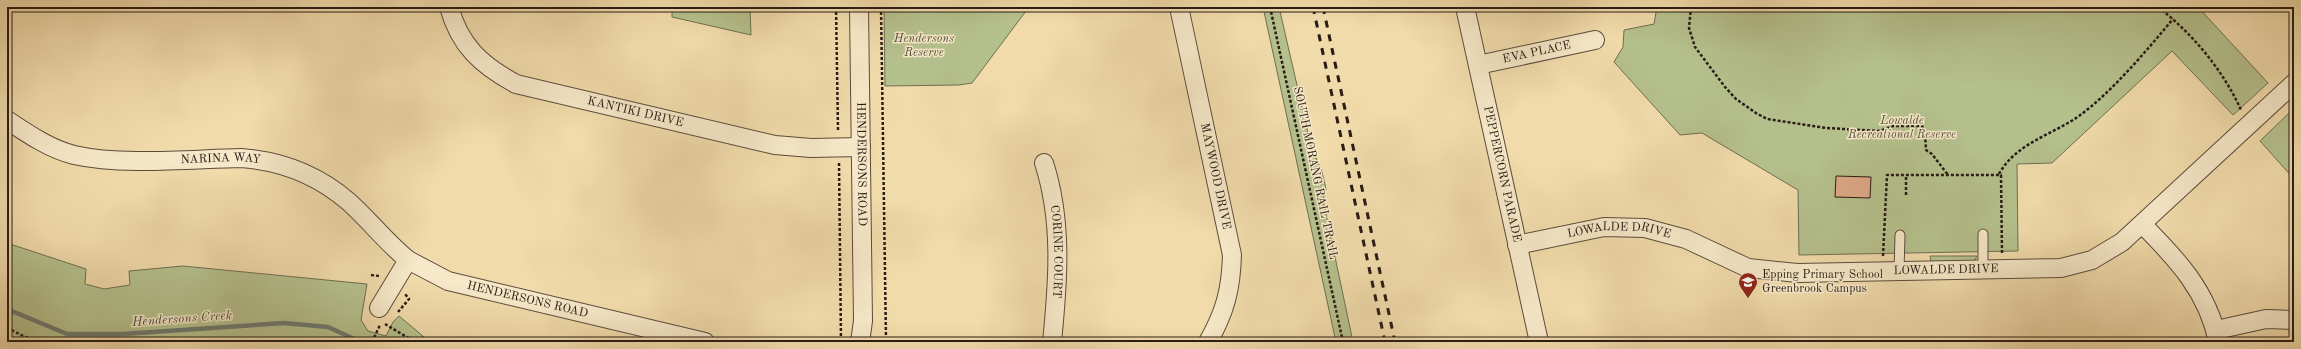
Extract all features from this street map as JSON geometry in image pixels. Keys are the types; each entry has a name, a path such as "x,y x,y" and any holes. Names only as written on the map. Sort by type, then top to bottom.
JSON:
{"street":[{"name":"KANTIKI DRIVE","path":"449,7 463,43 496,73 516,84 775,145 811,148 861,147"},
{"name":"HENDERSONS ROAD","path":"858,7 863,321 860,342"},
{"name":"MAYWOOD DRIVE","path":"1179,7 1232,255 1231,278 1226,304 1208,342"},
{"name":"PEPPERCORN PARADE","path":"1465,7 1539,342"},
{"name":"EVA PLACE","path":"1478,65 1595,40"},
{"name":"LOWALDE DRIVE","path":"1517,245 1577,232 1625,226 1663,231 1686,239 1748,268 1797,273 1983,271 2061,268 2077,265 2110,251 2142,224 2294,83"},
{"name":"NARINA WAY","path":"7,120 51,146 73,154 95,158 120,160 241,158 259,159 294,168 333,189 350,203 389,245 408,260"},
{"name":"CORINE COURT","path":"1044,163 1055,205 1058,257 1052,342"},
{"path":"2142,224 2191,278 2209,309 2217,336 2266,319 2294,320"},
{"name":"HENDERSONS ROAD","path":"408,260 430,273 455,283 705,342"},
{"path":"379,308 408,260"},
{"name":"HENDERSONS ROAD","path":"863,321 868,342"}],"lane":[{"path":"1983,234 1983,271"},
{"path":"1899,271 1900,235"}],"path":[{"name":"SOUTH MORANG RAIL TRAIL","path":"1270,7 1343,342"},
{"path":"1691,7 1689,28 1695,47 1725,87 1747,107 1768,119 1826,128 1880,131 1894,126 1922,126 1925,133 1926,150 1932,154 1948,175"},
{"path":"2158,7 2186,31 2226,82 2241,110"},
{"path":"1998,174 2003,167 2025,146 2080,115 2112,86 2173,19"},
{"path":"1883,256 1887,175 1998,174"},
{"path":"1998,174 2001,176 2002,254"},
{"path":"1906,175 1906,195"},
{"path":"372,342 378,326 388,325 415,342"},
{"path":"7,328 36,342"}],"green space":[{"path":"672,7 750,7 751,35 672,17"},
{"name":"Hendersons Reserve","path":"884,7 1029,7 972,83 959,85 885,86"},
{"path":"1263,7 1279,7 1311,146 1322,172 1326,189 1323,200 1353,342 1336,342"},
{"name":"Lowalde Recreational Reserve","path":"1657,7 2198,7 2268,83 2233,115 2172,51 2052,163 2017,164 2018,251 1799,255 1798,190 1702,133 1680,135 1614,62 1623,47 1624,30 1654,24"},
{"path":"2292,110 2294,112 2294,179 2260,141"},
{"path":"7,243 86,269 85,284 104,289 130,285 129,271 183,266 367,284 361,320 368,331 386,336 393,322 399,316 430,342 17,342 7,337"},
{"path":"1930,256 1977,256 1974,262 1931,262"}],"building":[{"path":"1836,176 1871,177 1870,198 1835,197"}],"waterway":[{"name":"Hendersons Creek","path":"7,309 67,334 123,334 284,323 328,327 361,342"}],"railway":[{"path":"1313,7 1385,342"},
{"path":"1323,7 1395,342"}],"place":[{"name":"Epping Primary School Greenbrook Campus","path":"1748,299"}]}
